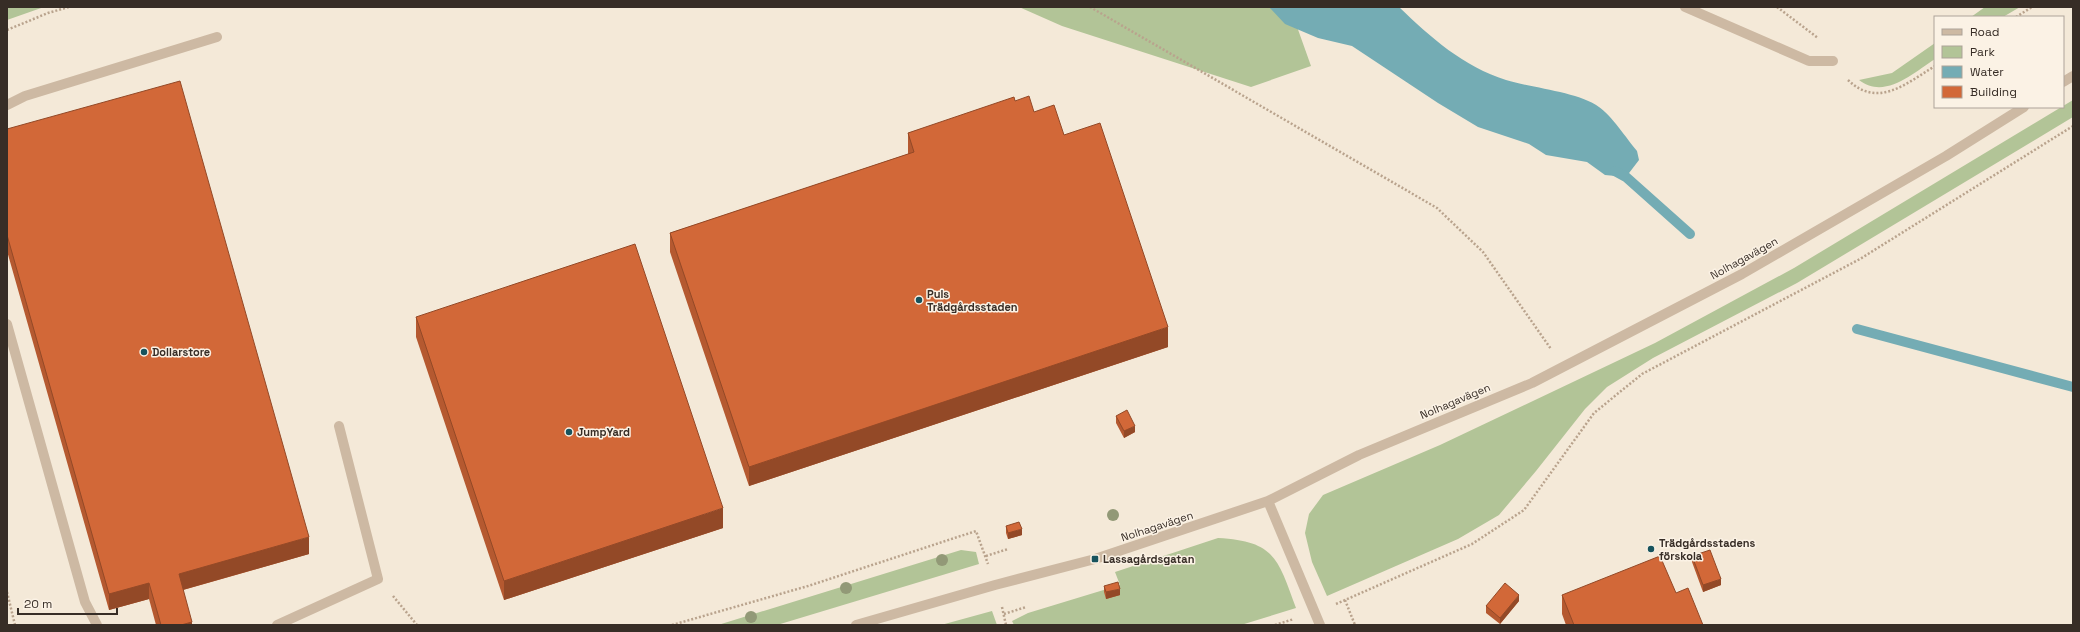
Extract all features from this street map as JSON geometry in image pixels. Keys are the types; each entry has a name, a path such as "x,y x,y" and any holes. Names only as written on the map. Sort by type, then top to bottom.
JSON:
{"street":[{"path":"1685,7 1809,61 1834,61"},
{"path":"7,105 25,96 217,37"},
{"path":"2064,81 2073,76"},
{"name":"Nolhagavägen","path":"856,625 995,585 1095,559 1268,502 1359,454 1532,383 1564,367 1742,274 1946,156 2022,108"},
{"path":"7,324 85,602 97,625"},
{"path":"277,625 378,579 339,426"},
{"path":"1268,502 1320,625"}],"path":[{"path":"7,30 48,13 68,7"},
{"path":"1090,7 1437,208 1482,252 1564,367"},
{"path":"1777,7 1821,42"},
{"path":"2018,16 2032,7"},
{"path":"1848,80 1855,87 1874,94 1894,90 1934,67"},
{"path":"1275,625 1285,624 1346,600 1472,544 1524,510 1594,413 1642,374 1860,258 2073,126"},
{"path":"672,625 808,586 976,531 986,556 1006,625"},
{"path":"986,556 1008,549"},
{"path":"378,579 417,625"},
{"path":"7,592 15,625"},
{"path":"1346,600 1355,625"},
{"path":"1004,614 1026,606"}],"green space":[{"path":"7,7 44,7 7,20"},
{"path":"1019,7 1290,7 1311,66 1251,87 1062,26"},
{"path":"1985,7 2020,7 2005,16 1972,16"},
{"path":"1934,44 1934,60 1898,82 1889,86 1879,87 1869,85 1859,80 1892,73"},
{"path":"2073,100 2073,117 1797,283 1653,358 1607,387 1585,409 1499,515 1458,539 1327,596 1312,562 1305,533 1309,514 1323,495 1440,445 1655,343 1794,268 2060,108 2064,108 2064,105"},
{"path":"1218,538 1252,543 1272,556 1279,566 1296,608 1241,625 1014,625 1012,621 1028,613 1120,585 1115,572"},
{"path":"961,550 976,552 979,564 777,625 718,625"},
{"path":"992,611 997,625 941,625"}],"water":[{"path":"1269,7 1399,7 1435,40 1448,50 1476,67 1506,80 1568,94 1599,107 1614,121 1637,151 1639,160 1626,177 1605,175 1587,162 1546,155 1529,144 1478,127 1438,103 1352,46 1318,38 1285,24"}],"building":[{"name":"Dollarstore","path":"180,81 309,537 179,574 192,622 181,625 161,625 149,583 109,594 7,235 7,129"},
{"name":"Puls Trädgårdsstaden","path":"1029,96 1034,112 1054,105 1064,135 1100,123 1168,327 749,467 670,233 914,152 908,133 1014,97 1015,101"},
{"name":"JumpYard","path":"635,244 723,508 504,581 416,317"},
{"path":"1127,410 1135,426 1124,431 1116,416"},
{"path":"1019,522 1022,529 1008,533 1006,526"},
{"path":"1710,550 1721,579 1703,585 1692,556"},
{"path":"1660,556 1676,593 1688,588 1703,625 1574,625 1562,595"},
{"path":"1118,582 1120,589 1106,592 1104,586"},
{"path":"1505,583 1519,595 1500,618 1486,606"}],"waterway":[{"path":"1615,171 1626,177 1690,234"},
{"path":"1857,329 2073,387"}],"place":[{"name":"Puls Trädgårdsstaden","path":"919,300"},
{"name":"Dollarstore","path":"144,352"},
{"name":"JumpYard","path":"569,432"},
{"name":"Trädgårdsstadens förskola","path":"1651,549"},
{"name":"Lassagårdsgatan","path":"1095,559"}]}
